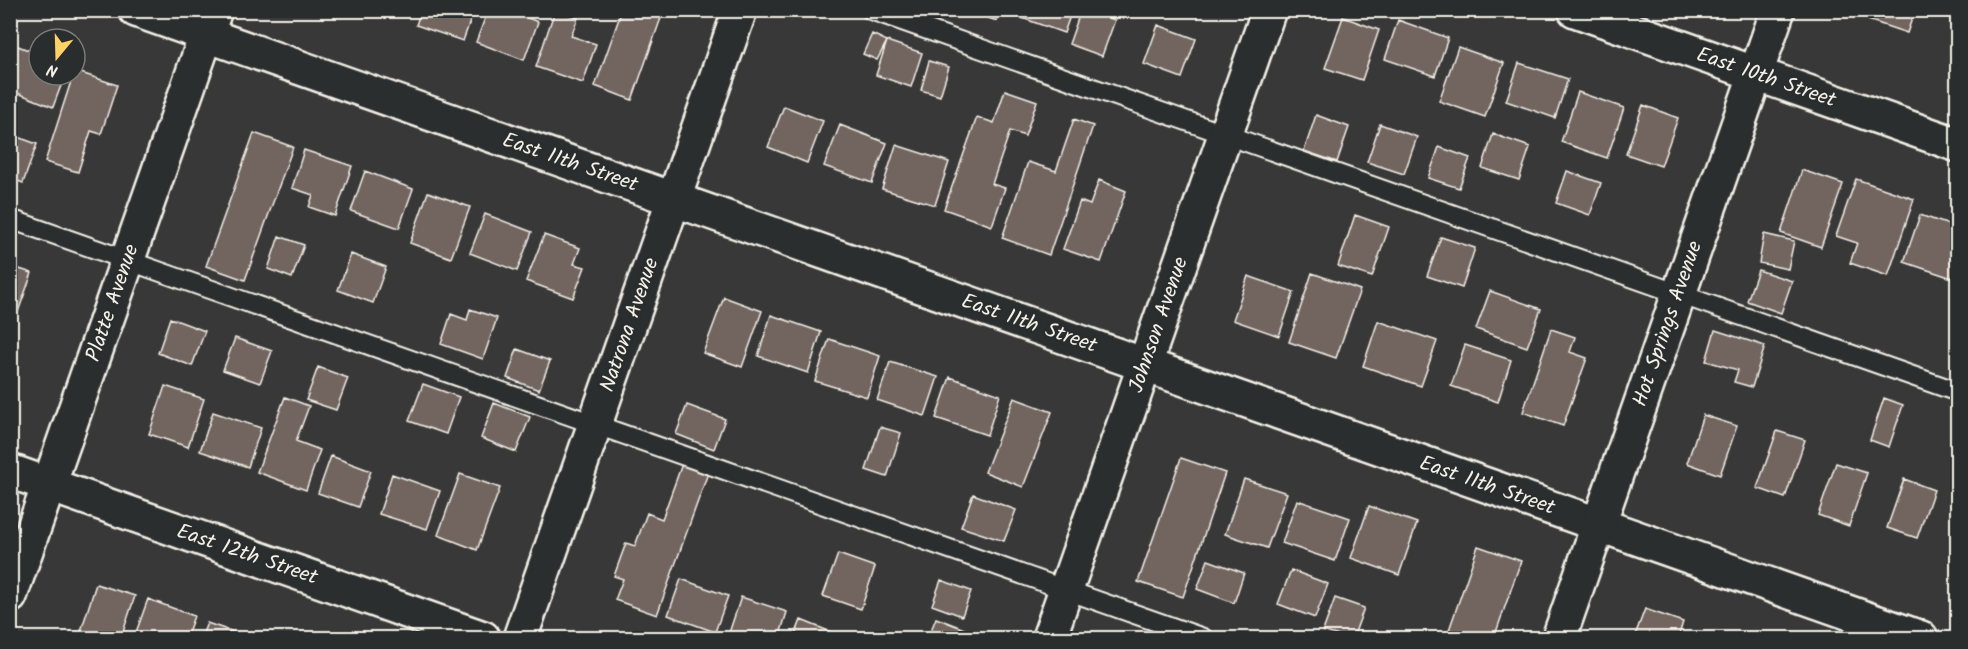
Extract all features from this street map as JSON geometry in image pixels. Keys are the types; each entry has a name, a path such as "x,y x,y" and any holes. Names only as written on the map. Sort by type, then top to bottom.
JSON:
{"street":[{"name":"East 11th Street","path":"136,10 211,23 674,200 1921,639"},
{"name":"Natrona Avenue","path":"520,639 740,10"},
{"name":"Johnson Avenue","path":"1049,639 1269,10"},
{"name":"East 10th Street","path":"1575,10 1958,145"},
{"name":"Hot Springs Avenue","path":"1558,639 1778,10"},
{"name":"Platte Avenue","path":"10,596 211,23"},
{"name":"East 12th Street","path":"10,471 483,639"}],"lane":[{"path":"871,10 1958,392"},
{"path":"10,219 1203,639"}],"building":[{"path":"421,10 474,10 463,41 416,25"},
{"path":"488,10 508,10 538,22 524,60 476,42"},
{"path":"555,10 578,18 571,36 596,44 583,83 536,67"},
{"path":"622,10 641,10 661,18 632,100 595,86"},
{"path":"965,10 1001,10 997,21"},
{"path":"1024,10 1072,10 1064,33 1022,18"},
{"path":"1081,10 1088,10 1115,20 1102,56 1069,44"},
{"path":"1872,10 1915,10 1907,33 1868,20"},
{"path":"1343,17 1379,30 1362,80 1325,68"},
{"path":"1398,20 1448,38 1435,76 1385,59"},
{"path":"1158,25 1196,39 1182,78 1144,64"},
{"path":"872,34 887,41 877,60 863,54"},
{"path":"887,41 922,53 911,87 876,75"},
{"path":"18,46 27,49 27,87 60,87 53,107 10,90 10,65"},
{"path":"1458,47 1504,63 1485,117 1439,101"},
{"path":"929,61 949,67 940,96 921,90"},
{"path":"1519,63 1568,79 1555,118 1506,101"},
{"path":"87,75 117,85 101,134 91,131 78,172 45,162 69,87 87,87"},
{"path":"1005,90 1037,101 1025,136 1010,131 992,184 1005,188 992,226 944,209 977,117 994,123"},
{"path":"1578,92 1624,108 1607,158 1561,142"},
{"path":"1643,105 1678,118 1661,166 1626,154"},
{"path":"784,106 823,121 807,163 768,147"},
{"path":"1316,115 1349,127 1337,162 1304,151"},
{"path":"1074,119 1093,126 1049,255 1002,238 1028,162 1056,171"},
{"path":"1380,124 1417,137 1404,174 1367,162"},
{"path":"840,125 887,143 872,183 824,166"},
{"path":"254,133 293,147 245,280 206,266"},
{"path":"1493,134 1530,147 1519,180 1482,168"},
{"path":"12,135 37,144 23,183 10,178"},
{"path":"896,145 949,162 935,205 882,189"},
{"path":"1439,147 1470,158 1459,188 1428,178"},
{"path":"304,150 352,166 335,216 309,207 313,195 292,188"},
{"path":"1802,170 1843,184 1821,247 1781,233"},
{"path":"365,171 413,189 399,228 351,211"},
{"path":"1567,171 1601,183 1590,215 1556,203"},
{"path":"1856,179 1914,199 1888,276 1850,263 1857,243 1836,236"},
{"path":"1099,180 1126,191 1101,262 1063,249 1080,201 1090,205"},
{"path":"428,192 470,207 451,258 410,243"},
{"path":"485,214 532,232 517,271 470,253"},
{"path":"1355,215 1389,227 1372,277 1338,266"},
{"path":"1920,215 1958,228 1958,263 1952,278 1904,262"},
{"path":"1764,234 1794,241 1788,269 1759,263"},
{"path":"544,235 580,248 574,264 585,267 573,298 526,281"},
{"path":"279,236 304,245 292,278 268,269"},
{"path":"1441,237 1475,248 1462,288 1427,276"},
{"path":"351,254 386,267 373,303 338,290"},
{"path":"10,266 32,273 10,334"},
{"path":"1758,270 1792,281 1781,313 1747,301"},
{"path":"1312,273 1360,290 1336,358 1289,342"},
{"path":"1248,276 1294,292 1279,336 1233,320"},
{"path":"1490,291 1541,309 1527,347 1476,329"},
{"path":"724,297 762,311 742,367 703,353"},
{"path":"470,309 497,318 483,359 441,344 451,314 467,320"},
{"path":"771,315 821,332 808,373 758,356"},
{"path":"170,318 205,331 192,366 158,353"},
{"path":"1378,321 1437,341 1421,386 1363,366"},
{"path":"1551,329 1575,337 1570,352 1587,358 1563,426 1523,412"},
{"path":"1715,330 1765,346 1752,387 1734,382 1738,370 1706,361"},
{"path":"235,338 272,351 260,383 223,370"},
{"path":"829,339 880,356 867,397 815,381"},
{"path":"1465,345 1511,360 1498,402 1451,386"},
{"path":"517,349 550,361 539,390 507,378"},
{"path":"890,362 938,377 925,416 877,400"},
{"path":"318,367 348,378 336,410 306,400"},
{"path":"950,377 1000,395 987,435 936,418"},
{"path":"423,384 459,397 446,434 409,421"},
{"path":"165,386 204,399 188,447 149,434"},
{"path":"285,397 309,406 296,441 320,450 306,490 257,472"},
{"path":"1014,398 1052,412 1023,487 985,472"},
{"path":"1884,398 1903,405 1889,447 1870,440"},
{"path":"494,403 530,417 516,452 481,438"},
{"path":"687,405 725,419 714,449 676,434"},
{"path":"213,412 261,428 248,467 200,451"},
{"path":"1703,415 1737,426 1720,475 1687,463"},
{"path":"880,427 901,433 887,477 866,470"},
{"path":"1777,431 1805,440 1785,498 1757,488"},
{"path":"331,456 371,471 358,507 318,493"},
{"path":"1181,458 1225,473 1183,597 1138,582"},
{"path":"1836,463 1867,473 1849,526 1818,515"},
{"path":"682,464 708,473 657,615 615,600 623,579 614,576 626,543 635,546 647,513 662,519"},
{"path":"392,474 440,491 427,529 379,514"},
{"path":"460,474 500,488 477,550 438,535"},
{"path":"1244,479 1287,493 1267,548 1225,534"},
{"path":"1904,479 1934,490 1917,538 1887,528"},
{"path":"973,494 1016,510 1004,541 961,527"},
{"path":"1297,500 1350,518 1335,561 1282,543"},
{"path":"1369,506 1417,523 1399,575 1351,558"},
{"path":"1478,546 1521,561 1494,638 1463,638 1448,633"},
{"path":"838,554 875,567 861,609 823,596"},
{"path":"1208,560 1244,573 1234,603 1197,589"},
{"path":"1291,570 1328,584 1315,618 1278,604"},
{"path":"681,579 728,596 715,632 668,615"},
{"path":"941,580 971,591 962,616 932,605"},
{"path":"96,584 135,596 121,638 104,638 81,631"},
{"path":"741,597 787,612 779,638 728,636"},
{"path":"1335,598 1364,608 1353,638 1345,638 1323,631"},
{"path":"148,599 194,616 186,638 134,638"},
{"path":"1645,609 1683,622 1678,638 1634,638"},
{"path":"936,618 972,632 970,638 928,638"},
{"path":"801,620 846,638 794,638"},
{"path":"207,623 251,638 201,638"}]}
